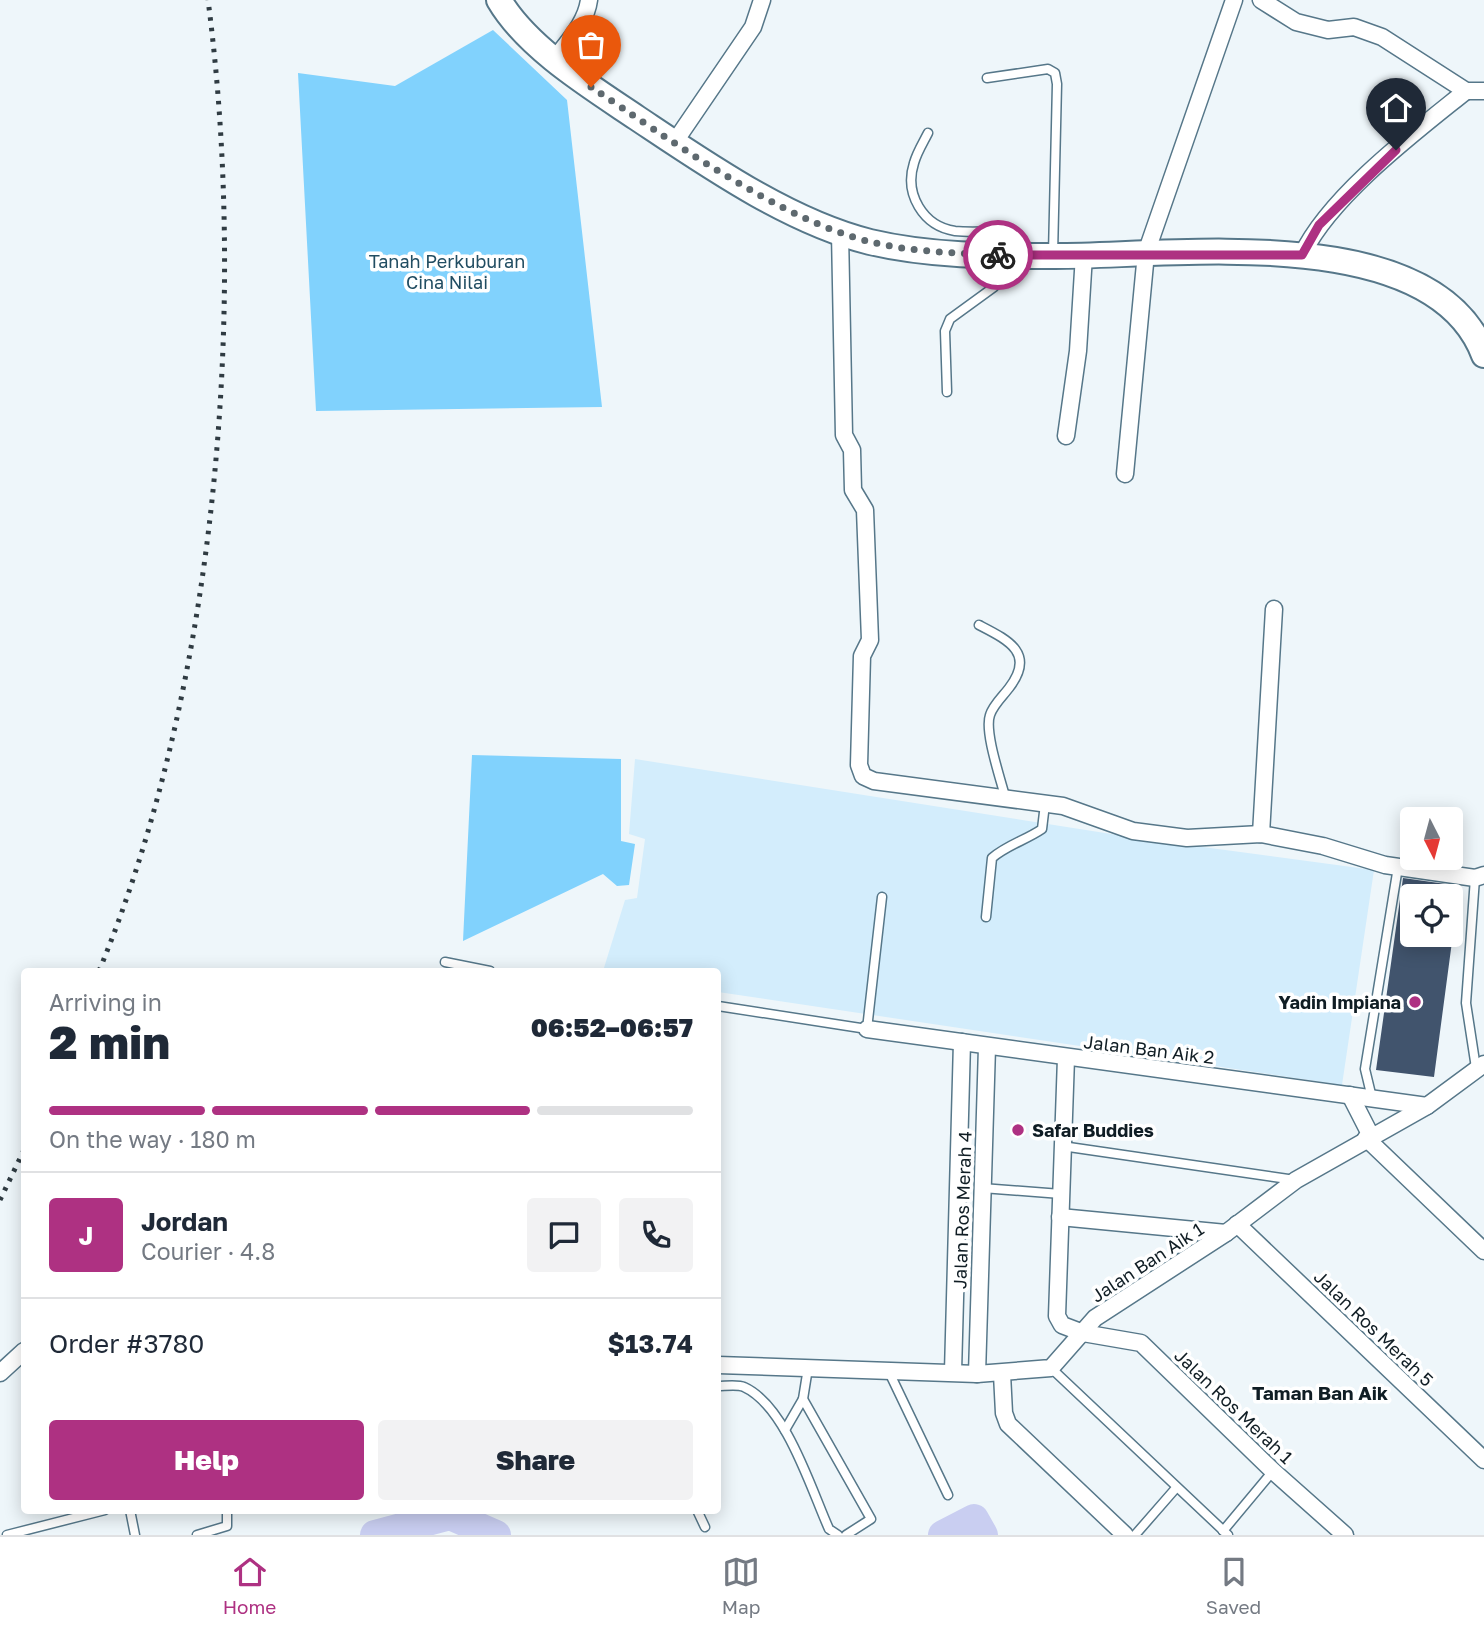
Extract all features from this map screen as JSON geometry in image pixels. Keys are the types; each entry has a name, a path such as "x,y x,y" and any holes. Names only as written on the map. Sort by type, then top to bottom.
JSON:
{"main road":[{"path":"499,0 507,13 555,59 674,143 794,212 840,233 872,242 943,253 1053,257 1146,253 1302,255 1350,261 1417,283 1461,315 1484,355"}],"street":[{"path":"555,59 574,34 589,0"},
{"path":"674,143 753,27 762,0"},
{"path":"1125,474 1146,253 1234,0"},
{"path":"1261,0 1296,22 1328,30 1354,27 1382,37 1466,91 1484,91"},
{"path":"1302,255 1319,225 1359,184 1414,132 1466,91"},
{"path":"840,233 844,435 852,450 853,490 864,510 870,640 862,656 859,765 863,776 874,781 1063,806 1133,831 1186,838 1261,834 1323,846 1398,867 1479,876"},
{"path":"1066,436 1078,351 1084,256"},
{"path":"1261,834 1274,609"},
{"name":"Jalan Ban Aik 2","path":"867,1029 1427,1106"},
{"path":"953,1372 962,1042"},
{"name":"Jalan Ros Merah 4","path":"977,1374 987,1047"},
{"path":"1066,1058 1057,1316 1068,1329 1083,1333"},
{"name":"Jalan Ban Aik 1","path":"1051,1368 1095,1318 1232,1229 1296,1180 1427,1106 1480,1066"},
{"path":"1350,1095 1368,1137 1484,1251"},
{"path":"1060,1217 1232,1229"},
{"name":"Jalan Ros Merah 5","path":"1232,1229 1484,1460"},
{"name":"Jalan Ros Merah 1","path":"1083,1333 1141,1343 1273,1471 1345,1535"},
{"path":"0,1373 21,1354"},
{"path":"721,1365 977,1374 1051,1368"},
{"path":"1002,1374 1003,1413 1008,1424 1125,1535"}],"lane":[{"path":"988,78 1048,69 1055,73 1057,84 1053,257"},
{"path":"928,133 913,164 914,197 921,213 932,224 955,231 1015,232 1020,236 1013,256 994,287 950,319 945,331 947,392"},
{"path":"979,625 1011,642 1018,651 1020,665 1015,680 989,716 1006,800"},
{"path":"986,917 992,858 1003,848 1024,841 1042,829 1045,804"},
{"path":"1372,1098 1365,1069 1398,867"},
{"path":"1479,876 1466,1003 1480,1066"},
{"path":"721,1006 867,1029 883,897"},
{"path":"445,962 475,968"},
{"path":"1062,1146 1296,1180"},
{"path":"982,1188 1060,1194"},
{"path":"785,1430 803,1399 808,1368"},
{"path":"1051,1368 1226,1533 1273,1471"},
{"path":"888,1369 948,1496"},
{"path":"721,1386 743,1386 764,1404 785,1430 829,1529 838,1535"},
{"path":"803,1399 871,1520 846,1535"},
{"path":"1135,1535 1176,1488"},
{"path":"7,1535 89,1514"},
{"path":"131,1514 135,1535"},
{"path":"197,1535 228,1526 227,1514"},
{"path":"699,1514 705,1527"}],"shaded area":[{"path":"635,759 1143,839 1374,870 1342,1085 721,992 721,968 604,968 625,900 637,898 645,839 629,834"}],"green space":[{"name":"Tanah Perkuburan Cina Nilai","path":"493,30 567,100 602,407 316,411 298,73 395,86"},
{"path":"472,755 621,759 621,841 635,844 629,885 617,886 603,874 463,941"}],"building":[{"name":"Yadin Impiana","path":"1403,878 1446,884 1402,884"},
{"name":"Yadin Impiana","path":"1400,899 1400,947 1451,947 1434,1077 1376,1070"}],"waterway":[{"path":"375,1535 450,1515 496,1535"},
{"path":"943,1535 974,1519 983,1535"}],"railway":[{"path":"100,968 139,860 171,742 196,619 213,493 222,366 224,240 220,117 208,0"},
{"path":"0,1200 21,1156"}],"way so far":[{"path":"591,87 674,143 737,180 794,212 840,233 872,242 943,253 998,255"}],"place":[{"name":"Yadin Impiana","path":"1415,1002"},
{"name":"Safar Buddies","path":"1018,1130"}],"district":[{"name":"Taman Ban Aik","path":"1320,1392"}],"route":[{"path":"998,255 1053,257 1236,252 1302,255 1319,225 1396,150"}]}
